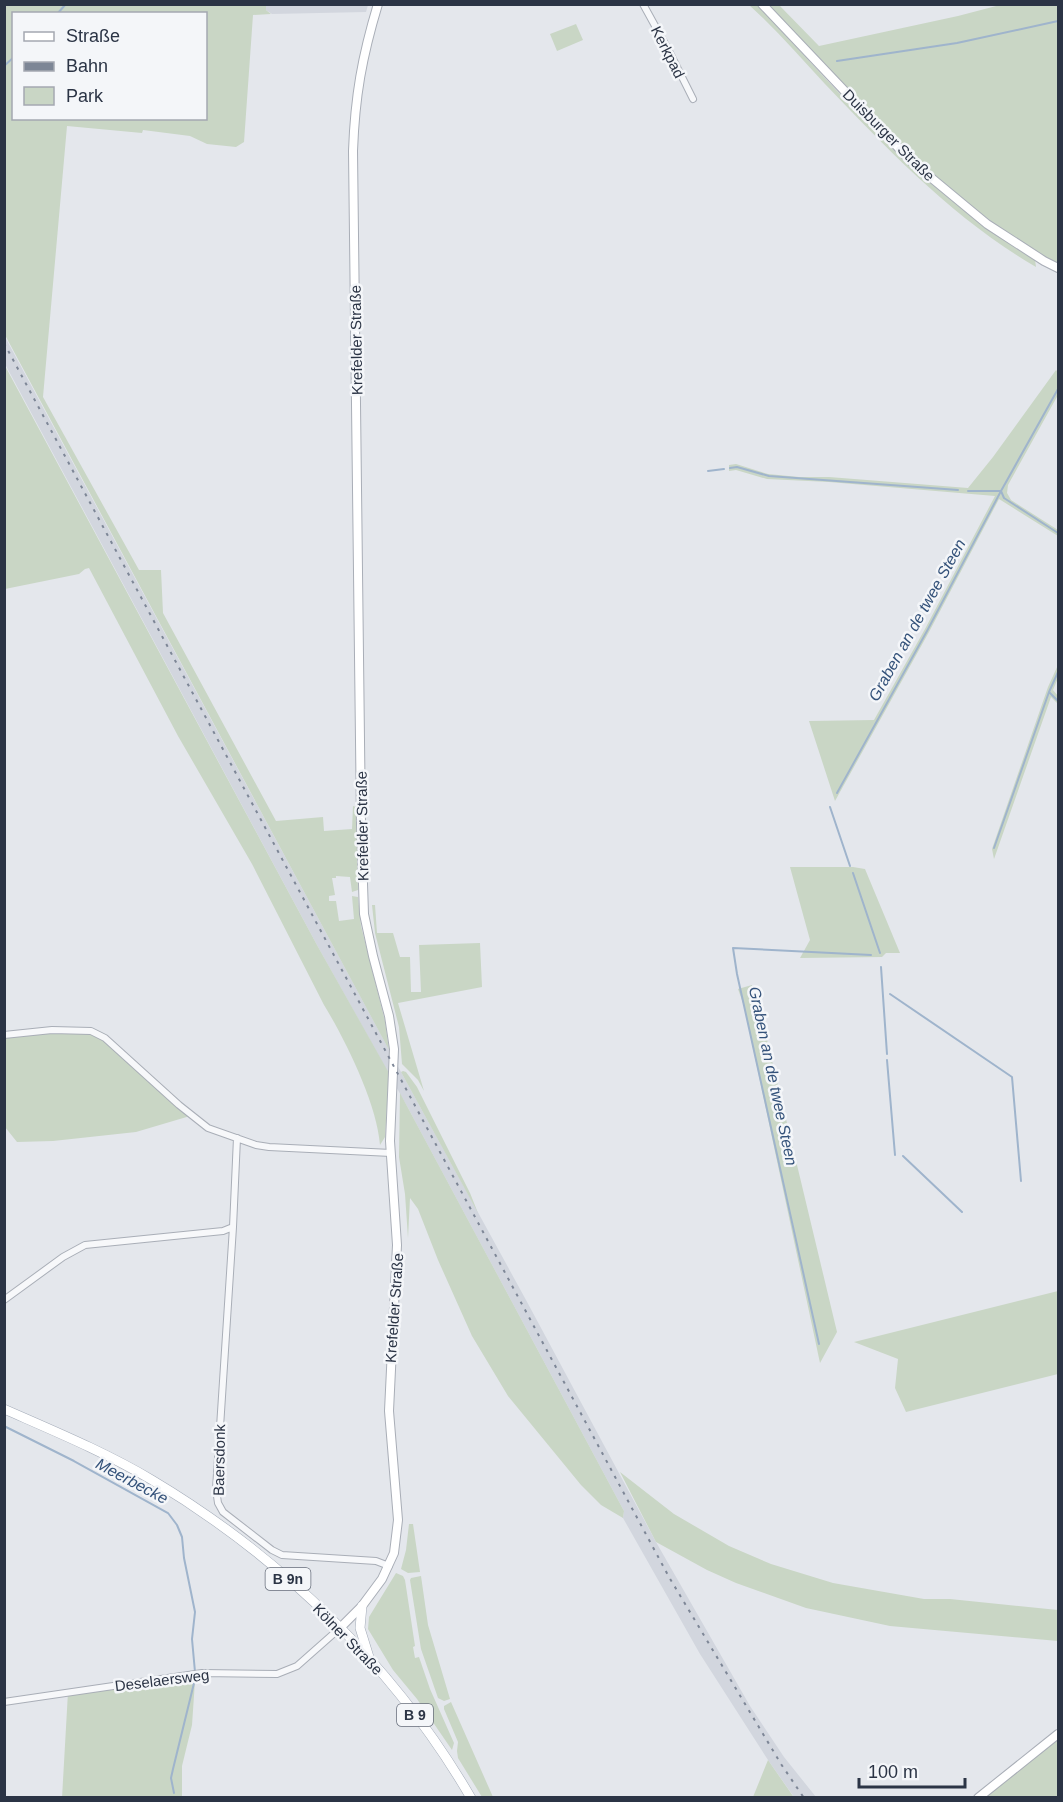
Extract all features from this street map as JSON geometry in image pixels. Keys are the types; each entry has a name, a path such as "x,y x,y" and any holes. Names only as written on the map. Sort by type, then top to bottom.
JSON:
{"main road":[{"name":"Krefelder Straße","path":"340,1628 362,1606 389,1566 396,1543 398,1520 388,1411 398,1245 390,1120 393,1038 368,937 363,896 353,163 354,118 358,84 364,52 378,4"},
{"name":"Duisburger Straße","path":"762,4 910,161 987,224 1044,261 1059,268"},
{"name":"Kölner Straße","path":"4,1409 113,1459 150,1479 194,1506 276,1569 340,1628 371,1662 429,1731 471,1797"},
{"path":"362,1606 360,1628 371,1662"},
{"path":"978,1797 1059,1734"}],"street":[{"name":"Kerkpad","path":"644,4 693,99"},
{"path":"4,1035 52,1030 91,1031 105,1038 208,1128 256,1145 391,1153"},
{"name":"Baersdonk","path":"237,1138 216,1489 218,1503 223,1512 272,1550 282,1555 376,1561 389,1566"},
{"path":"4,1300 63,1257 85,1245 223,1232 233,1227"},
{"name":"Deselaersweg","path":"4,1702 202,1673 277,1674 297,1666 340,1628"}],"shaded area":[{"path":"266,5 368,5 366,12 272,14 266,10"},
{"path":"4,335 656,1542 750,1706 784,1757 816,1797 794,1797 768,1760 700,1654 623,1518 624,1511 5,364"}],"green space":[{"path":"5,5 266,5 266,10 271,14 253,15 244,142 236,147 207,144 190,136 143,130 142,133 67,126 43,397 139,570 161,570 163,613 276,821 323,817 324,831 352,829 353,806 356,807 358,890 352,892 350,877 336,876 332,878 335,895 329,896 329,901 336,901 339,921 354,919 352,896 358,897 361,926 385,1021 389,1050 5,335"},
{"path":"749,5 757,5 854,109 922,175 995,234 1035,260 1036,267 978,228 924,183 874,135"},
{"path":"767,5 779,5 819,46 1000,5 1058,5 1058,264 1027,247 950,189 869,113"},
{"path":"576,24 583,40 557,51 550,34"},
{"path":"4,364 317,945 389,1073 385,1137 380,1145 378,1129 367,1092 342,1036 252,864 178,736 89,568 79,574 5,589"},
{"path":"1056,370 1058,372 1058,395 1008,485 1007,493 1011,500 1058,530 1058,536 999,499 929,632 835,801 809,721 874,720 995,496 767,479 736,470 729,471 729,465 736,464 768,474 799,477 829,477 968,488"},
{"path":"1058,665 1058,678 1053,690 1058,696 1058,704 1051,697 994,859 992,849 1048,687"},
{"path":"790,867 865,869 900,953 886,953 882,957 800,958 810,940"},
{"path":"372,905 375,905 377,933 393,933 400,957 410,957 411,992 421,992 419,945 480,943 482,987 398,1003 424,1091 418,1080 402,1064 399,1027 375,933"},
{"path":"752,985 837,1332 820,1363 744,1006 738,989"},
{"path":"51,1031 91,1033 105,1038 190,1116 136,1132 53,1141 17,1142 5,1127 4,1034"},
{"path":"403,1071 417,1087 478,1213 401,1072"},
{"path":"400,1093 624,1511 623,1518 601,1505 581,1485 508,1396 472,1336 418,1209 410,1198 408,1238 405,1194 399,1157"},
{"path":"1058,1291 1058,1374 906,1412 895,1388 898,1359 854,1342"},
{"path":"620,1472 674,1514 729,1546 771,1564 833,1583 924,1599 950,1599 1058,1610 1058,1641 890,1626 806,1608 736,1583 656,1542"},
{"path":"409,1524 413,1524 420,1572 408,1573 401,1569"},
{"path":"396,1573 403,1576 405,1580 415,1658 419,1657 430,1689 454,1743 452,1750 417,1699 393,1670 368,1629 369,1617"},
{"path":"421,1576 428,1625 450,1699 444,1701 438,1698 421,1649 410,1580"},
{"path":"195,1681 192,1725 182,1766 182,1797 62,1798 68,1692"},
{"path":"451,1702 493,1797 482,1797 458,1758 458,1742 444,1709 444,1706"},
{"path":"1058,1738 1058,1797 984,1798"},
{"path":"768,1760 793,1796 794,1797 753,1797"}],"waterway":[{"path":"59,12 66,4"},
{"path":"837,61 957,43 1058,21"},
{"path":"4,66 12,59"},
{"path":"1058,389 1001,491 1004,498 1058,533"},
{"path":"730,468 737,467 769,476 958,490"},
{"path":"708,471 724,469"},
{"path":"968,491 1001,491"},
{"name":"Graben an de twee Steen","path":"837,793 1001,491"},
{"path":"1058,672 1049,692 1058,701"},
{"path":"994,848 1049,692"},
{"name":"Graben an de twee Steen","path":"830,807 850,866"},
{"name":"Graben an de twee Steen","path":"853,873 880,953"},
{"name":"Graben an de twee Steen","path":"819,1344 733,948 871,955"},
{"path":"881,967 887,1054"},
{"path":"890,994 1012,1077 1021,1181"},
{"path":"887,1060 895,1155"},
{"path":"903,1156 962,1212"},
{"name":"Meerbecke","path":"4,1426 74,1461 168,1513 182,1537 195,1612 192,1639 195,1672"},
{"name":"Meerbecke","path":"174,1793 171,1778 195,1679"}],"railway":[{"path":"4,343 669,1577 781,1764 804,1798"}]}
